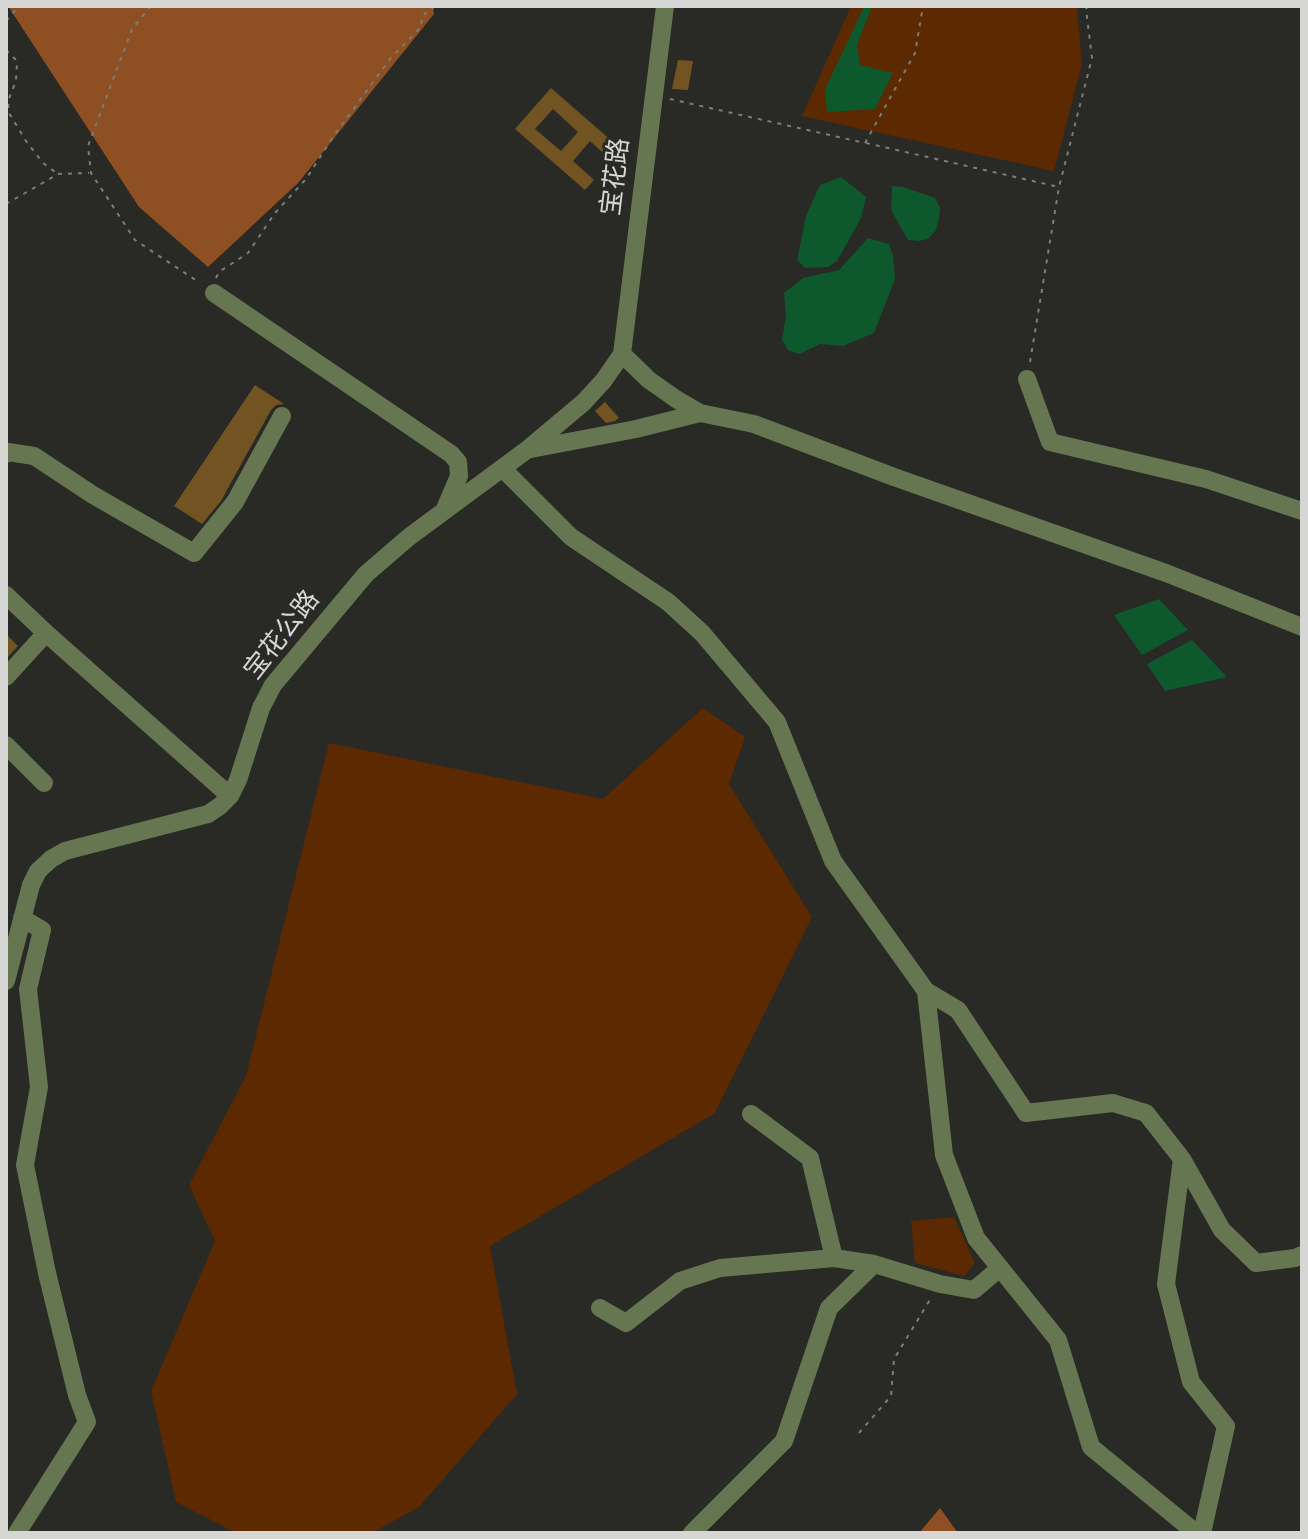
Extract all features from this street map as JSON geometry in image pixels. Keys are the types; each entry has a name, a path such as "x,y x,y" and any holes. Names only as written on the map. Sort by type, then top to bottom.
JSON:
{"street":[{"name":"宝花路","path":"622,354 665,6"},
{"path":"212,292 451,454 458,462 459,476 444,511"},
{"path":"622,354 649,380 700,413 754,424 1166,573 1302,627"},
{"name":"宝花公路","path":"230,796 261,708 273,685 366,574 409,537 503,469 584,402 622,354"},
{"path":"1027,379 1050,442 1206,479 1302,511"},
{"path":"528,449 636,429 700,413"},
{"path":"6,454 34,456 93,495 194,553 235,502 282,416"},
{"path":"503,469 571,537 668,602 702,633 777,722 833,861 926,991 958,1010 1026,1113 1113,1103 1146,1113 1182,1159 1222,1230 1256,1263 1302,1255"},
{"path":"6,595 230,796 208,814 65,851 51,859 38,871 31,885 6,981"},
{"path":"6,677 46,633"},
{"path":"6,745 44,783"},
{"path":"17,1533 87,1422 77,1395 47,1273 25,1165 39,1087 28,989 42,930 22,918"},
{"path":"926,991 944,1155 976,1238 1058,1340 1091,1447 1196,1533"},
{"path":"751,1114 810,1158 834,1258"},
{"path":"1182,1159 1166,1284 1191,1382 1226,1426 1202,1533"},
{"path":"600,1308 626,1323 680,1281 720,1268 834,1258 874,1264 940,1284 974,1290 1000,1268"},
{"path":"692,1533 784,1441 829,1308 874,1264"}],"path":[{"path":"6,21 19,6"},
{"path":"151,6 132,29 116,68 88,146 91,173 135,240 212,292 219,272 248,253 275,213 306,179 390,59 421,27 422,16 435,6"},
{"path":"865,143 915,53 923,6"},
{"path":"1027,379 1059,187 1092,58 1088,6"},
{"path":"6,50 17,61 16,81 8,101 9,113 43,163 58,174"},
{"path":"653,95 1059,187"},
{"path":"6,204 58,174 91,173"},
{"path":"859,1433 891,1396 894,1359 940,1284"}],"shaded area":[{"path":"8,6 433,6 434,14 298,183 208,267 139,207"},
{"path":"851,6 1080,6 1077,11 1082,64 1054,171 802,116"},
{"path":"872,6 857,45 860,65 893,73 875,109 827,112 825,89 864,7"},
{"path":"841,177 866,197 861,218 837,261 828,267 805,268 797,260 806,216 820,185"},
{"path":"892,186 935,198 940,208 939,219 936,230 928,239 908,240 891,210"},
{"path":"868,238 889,244 895,279 874,333 843,346 820,344 799,354 788,350 782,339 786,316 784,293 803,278 839,270"},
{"path":"1159,599 1188,630 1142,655 1114,615"},
{"path":"1192,640 1227,677 1165,691 1147,664"},
{"path":"703,708 745,737 729,784 812,917 715,1113 490,1246 517,1394 419,1507 372,1533 236,1533 176,1502 151,1391 215,1241 189,1185 246,1076 329,743 603,799"},
{"path":"954,1217 975,1263 964,1276 915,1263 911,1221"},
{"path":"940,1508 958,1533 919,1533"}],"building":[{"path":"678,60 693,61 688,90 672,89"},
{"path":"551,88 621,149 611,160 590,141 573,161 594,180 585,190 515,129","holes":["553,109 578,132 561,151 535,129"]},
{"path":"255,385 284,404 276,405 271,410 221,501 202,524 174,506"},
{"path":"605,402 619,418 615,421 606,423 595,411"},
{"path":"6,634 18,646 6,659"}]}
